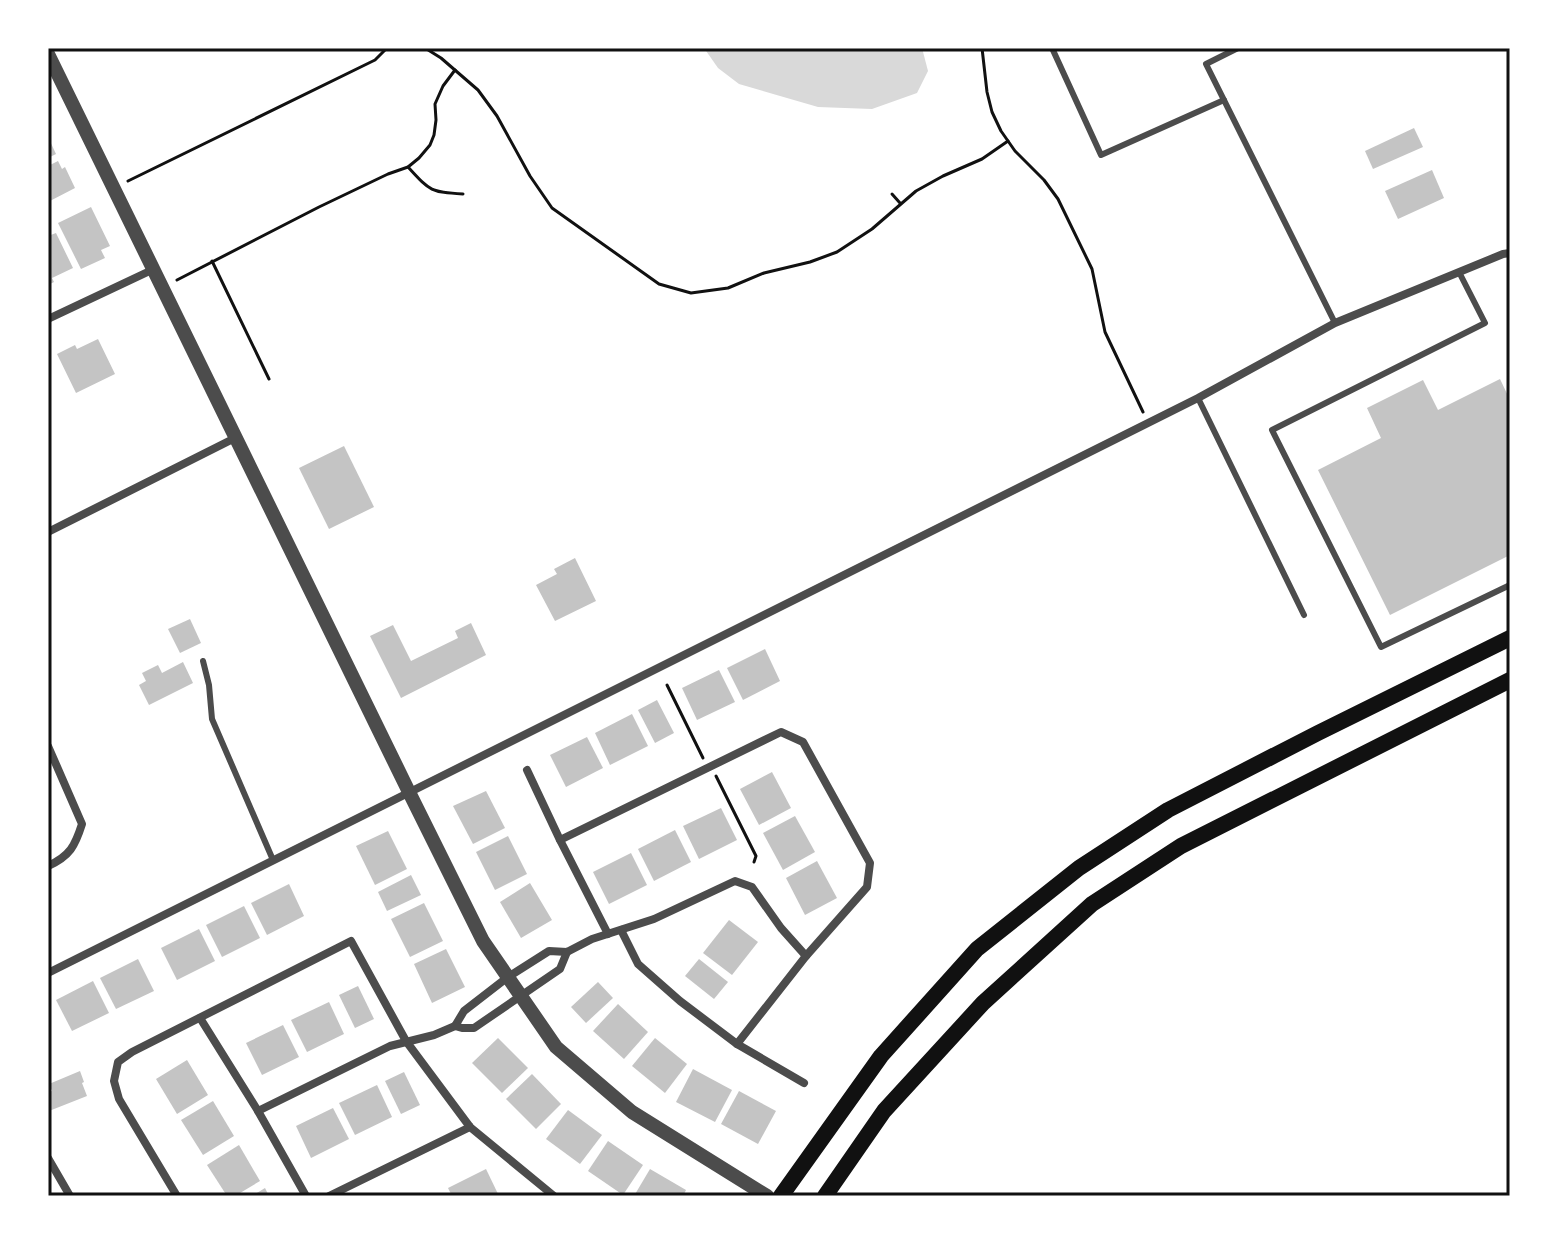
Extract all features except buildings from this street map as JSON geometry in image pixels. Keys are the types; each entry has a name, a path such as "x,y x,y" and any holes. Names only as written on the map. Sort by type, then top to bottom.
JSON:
{"main road":[{"path":"781,1196 881,1056 966,961 1079,868 1168,810 1510,638"},
{"path":"825,1196 884,1111 953,1035 983,1003 1092,904 1181,846 1510,680"}],"street":[{"path":"48,54 483,941 556,1047 632,1112 767,1196"},
{"path":"48,973 1198,398 1335,323 1510,253"},
{"path":"48,319 154,269"},
{"path":"48,532 235,438"},
{"path":"560,840 781,732 803,742 870,863 867,887 806,956 737,1044"},
{"path":"48,746 82,824 76,843 63,859 48,866"},
{"path":"527,770 608,934"},
{"path":"258,1111 390,1046 434,1035 455,1026 464,1011 508,977 549,951 567,952 592,939 654,919 735,881 752,887 781,928 806,956"},
{"path":"621,930 638,964 680,1001 737,1044 804,1083"},
{"path":"177,1196 119,1099 114,1081 118,1062 132,1052 351,941 406,1041 470,1127 554,1196"},
{"path":"455,1026 474,1028 560,969 567,952"},
{"path":"200,1018 306,1196"},
{"path":"329,1196 470,1127"},
{"path":"48,1158 70,1196"}],"lane":[{"path":"1052,48 1101,155 1224,100"},
{"path":"1238,48 1206,64 1335,323"},
{"path":"1459,272 1485,323 1272,430 1381,647 1510,585"},
{"path":"1198,398 1304,615"},
{"path":"203,661 212,719 273,860"}],"path":[{"path":"113,187 375,60 387,48"},
{"path":"425,48 478,90 552,208 659,284 691,293 728,288 764,273 837,252 872,229 916,191 982,159 1008,141"},
{"path":"982,48 992,112 1015,151 1048,184 1065,213 1092,269 1105,332 1148,423"},
{"path":"177,280 360,187 408,167 430,145 436,120 435,104 455,70"},
{"path":"408,167 430,190 463,194"},
{"path":"892,194 901,204"},
{"path":"212,261 269,379"},
{"path":"667,685 703,758"},
{"path":"714,773 756,856 754,862"}],"shaded area":[{"path":"704,48 922,48 928,71 917,93 872,109 818,107 739,84 718,68"}]}
